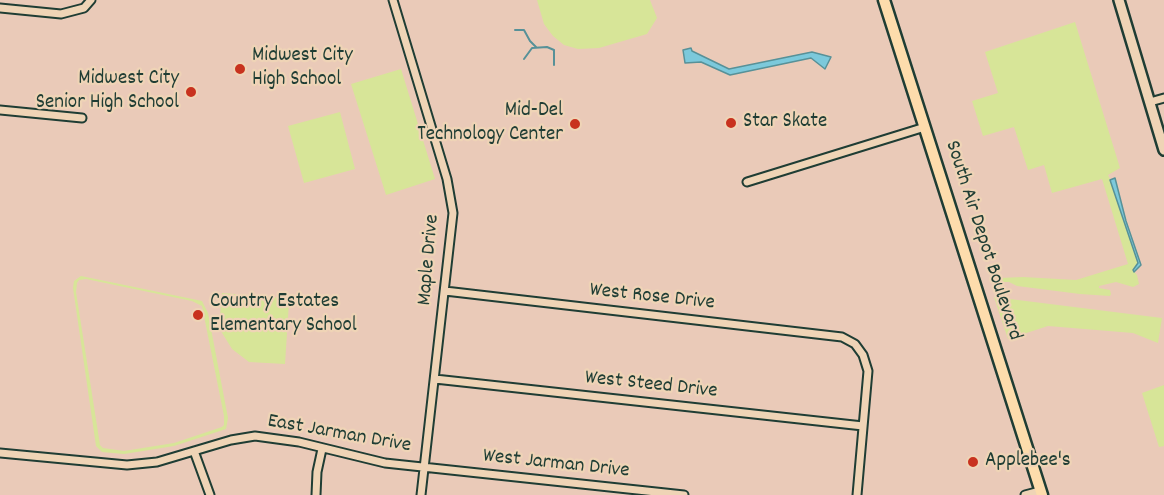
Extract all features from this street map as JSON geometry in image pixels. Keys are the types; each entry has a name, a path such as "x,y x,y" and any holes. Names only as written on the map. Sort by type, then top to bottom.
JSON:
{"main road":[{"name":"South Air Depot Boulevard","path":"884,0 1041,493"}],"street":[{"path":"0,8 61,14 84,8 91,0"},
{"name":"Maple Drive","path":"393,0 450,191 452,222 422,495"},
{"path":"1119,0 1164,150"},
{"path":"1149,102 1164,98"},
{"path":"0,110 82,118"},
{"path":"747,182 925,127"},
{"name":"West Rose Drive","path":"445,291 842,337 855,344 863,355 868,371 863,426"},
{"name":"West Steed Drive","path":"435,380 863,426"},
{"path":"857,495 863,426"},
{"name":"East Jarman Drive","path":"0,453 128,465 157,462 231,440 255,436 299,442 386,463 424,467"},
{"path":"316,495 317,472 322,449"},
{"path":"194,451 210,495"},
{"name":"West Jarman Drive","path":"424,467 684,495"},
{"path":"1024,495 1041,493"}],"green space":[{"path":"537,0 650,0 657,18 647,34 599,48 578,49 564,45 553,36 544,24"},
{"path":"1075,22 1120,168 1108,175 1115,189 1138,264 1133,270 1139,284 1133,287 1116,282 1099,286 1099,288 1110,290 1110,296 996,282 995,279 999,278 1023,277 1076,280 1128,264 1102,179 1052,193 1044,165 1028,170 1014,127 983,136 972,101 998,93 985,52"},
{"path":"401,69 435,179 386,195 351,84"},
{"path":"340,112 355,169 304,183 288,126"},
{"path":"81,276 202,301 208,313 228,418 226,429 174,446 124,454 102,452 96,446 73,288 74,281","holes":["86,279 192,301 202,306 224,425 174,443 124,451 103,448 100,445 76,292 77,283 79,280"]},
{"path":"222,293 284,298 289,302 285,364 249,362 232,349 219,328"},
{"path":"994,297 1162,318 1158,343 1133,333 1048,326 1008,339"},
{"path":"1164,385 1164,446 1159,447 1142,393"}],"water":[{"path":"691,48 692,51 729,69 812,52 831,57 825,69 811,58 730,75 701,62 685,63 683,50"},
{"path":"1115,178 1141,265 1134,272 1138,263 1110,180"}],"waterway":[{"path":"515,30 524,30 536,47"},
{"path":"524,59 532,48 547,47 554,50 554,65"}],"place":[{"name":"Midwest City High School","path":"240,69"},
{"name":"Midwest City Senior High School","path":"191,92"},
{"name":"Star Skate","path":"731,123"},
{"name":"Mid-Del Technology Center","path":"575,124"},
{"name":"Country Estates Elementary School","path":"198,315"},
{"name":"Applebee's","path":"973,462"}]}
